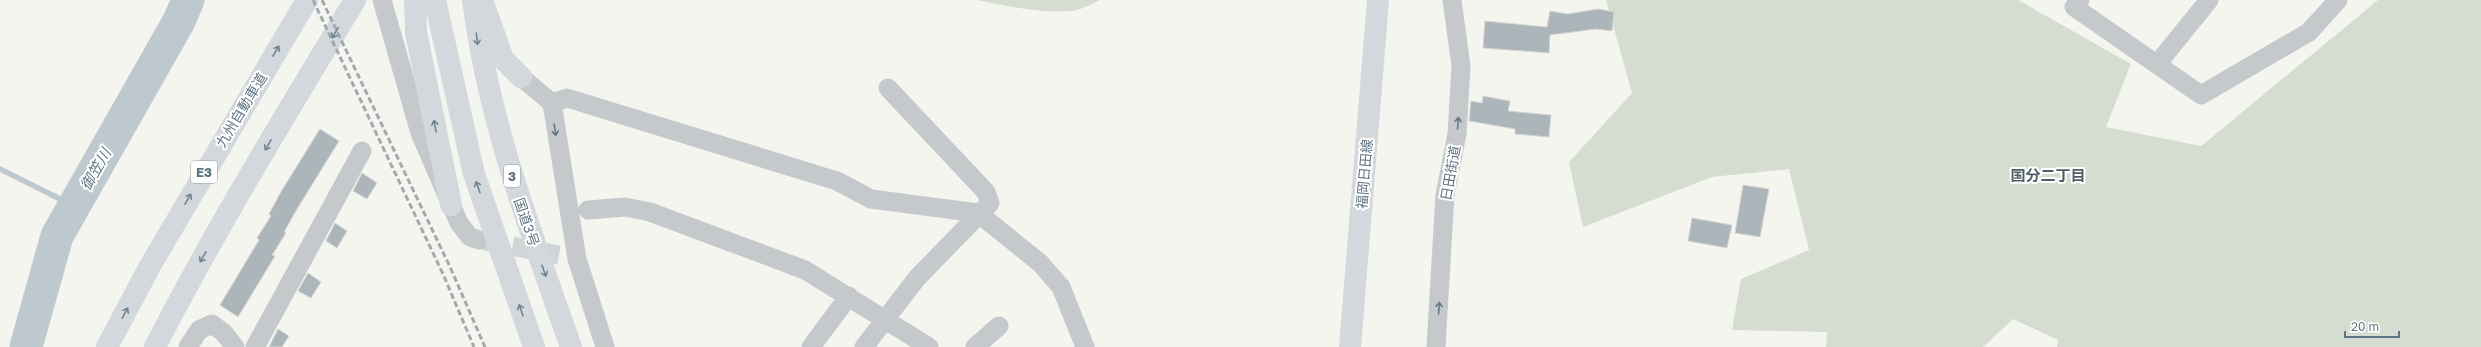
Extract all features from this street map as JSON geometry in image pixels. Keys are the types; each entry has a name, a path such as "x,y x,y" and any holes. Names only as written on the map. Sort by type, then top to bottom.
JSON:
{"main road":[{"name":"九州自動車道","path":"107,347 150,266 307,0"},
{"path":"155,347 197,267 355,0"},
{"path":"415,0 416,32 451,205"},
{"path":"435,0 474,174 534,347"},
{"name":"国道3号","path":"473,0 478,47 500,139 571,347"},
{"path":"482,0 504,59 521,77"},
{"name":"福岡日田線","path":"1350,347 1378,0"}],"street":[{"path":"382,0 420,133 464,232 470,237 479,240"},
{"name":"日田街道","path":"1436,347 1445,196 1457,134 1461,66 1452,0"},
{"path":"2080,0 2074,7 2158,63 2201,95 2309,32 2338,0"},
{"path":"2158,63 2209,0"},
{"path":"521,77 552,103 568,257 604,347"},
{"path":"864,347 917,278 978,213 990,203 986,192 888,88"},
{"path":"552,103 567,98 837,181 871,199 978,213 1040,263 1061,287 1085,347"},
{"path":"255,347 362,151"},
{"path":"588,210 625,207 650,212 805,270 885,318 929,347"},
{"path":"811,347 849,296"},
{"path":"188,347 199,330 212,324 224,333 235,347"},
{"path":"975,347 999,326"}],"shaded area":[{"path":"977,0 1100,0 1077,10 1039,11"},
{"path":"1606,0 2018,0 2131,64 2106,127 2201,146 2378,0 2481,0 2481,347 2057,347 2058,340 2013,319 1983,347 1826,347 1827,332 1732,330 1741,279 1809,250 1789,169 1712,177 1583,227 1569,162 1632,93"}],"building":[{"path":"1598,9 1614,12 1612,31 1596,29 1550,35 1549,53 1483,48 1485,21 1547,27 1550,11 1567,14"},
{"path":"1483,96 1510,101 1508,111 1551,115 1549,137 1515,134 1515,129 1469,121 1471,101 1482,103"},
{"path":"320,129 339,141 297,209 284,232 286,233 272,255 275,256 238,317 220,305 259,240 257,238 271,216 269,214 282,190"},
{"path":"362,173 377,183 367,199 353,191"},
{"path":"1743,185 1769,189 1760,237 1735,233"},
{"path":"1692,218 1732,225 1727,248 1688,241"},
{"path":"335,223 347,231 337,248 326,241"},
{"path":"308,273 321,282 311,298 298,291"},
{"path":"278,329 289,336 282,347 269,347"}],"waterway":[{"name":"御笠川","path":"26,347 57,236 179,21 188,0"},
{"path":"0,169 74,206"}],"tunnel":[{"path":"484,241 559,255"}],"railway":[{"path":"313,0 443,274 474,347"},
{"path":"322,0 451,269 485,347"}],"district":[{"name":"国分二丁目","path":"2048,175"}]}
